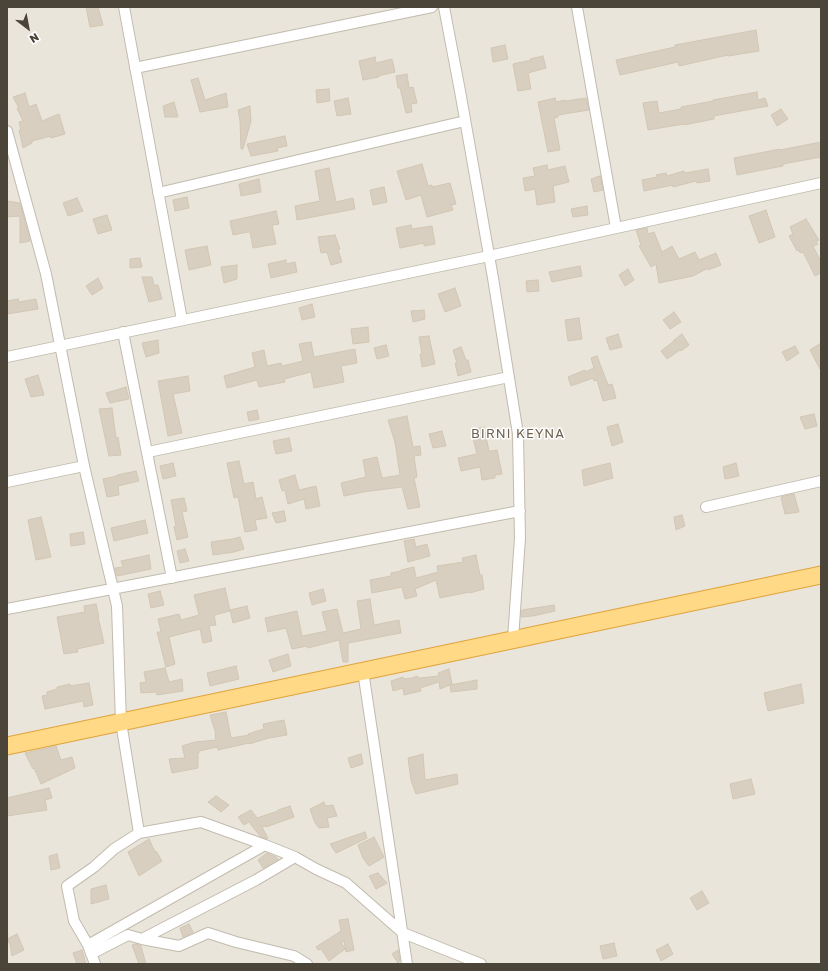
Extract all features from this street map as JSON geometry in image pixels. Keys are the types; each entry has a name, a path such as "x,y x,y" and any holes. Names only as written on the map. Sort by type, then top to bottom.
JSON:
{"highway":[{"path":"7,746 821,575"}],"street":[{"path":"124,7 182,320"},
{"path":"135,68 432,7"},
{"path":"444,7 489,256 518,434 520,538 513,639"},
{"path":"577,7 616,228"},
{"path":"158,193 465,121"},
{"path":"7,131 46,274 84,466 117,606 121,722 139,833"},
{"path":"7,357 489,256 821,183"},
{"path":"123,332 172,578"},
{"path":"148,452 509,377"},
{"path":"7,482 84,466"},
{"path":"706,507 821,481"},
{"path":"7,609 520,511"},
{"path":"363,671 407,964"},
{"path":"95,964 74,921 67,886 94,867 114,849 139,833 201,822 295,857 346,883 403,933 481,964"},
{"path":"89,949 265,845"},
{"path":"142,939 256,880 295,857"},
{"path":"89,949 128,935 179,946 208,933 236,942 294,956 307,964"}],"shaded area":[{"path":"7,7 821,7 821,964 7,964"}],"building":[{"path":"86,7 98,7 103,25 90,27"},
{"path":"756,30 759,51 728,55 679,66 678,62 620,75 616,60 675,47 675,45"},
{"path":"505,45 508,59 493,62 491,48"},
{"path":"543,56 546,68 528,73 531,89 518,91 513,64"},
{"path":"375,57 376,63 392,59 395,72 363,80 359,61"},
{"path":"407,74 409,88 413,87 417,103 411,104 412,112 406,113 400,88 398,88 396,76"},
{"path":"198,78 205,100 226,93 228,107 200,112 191,80"},
{"path":"329,89 330,101 317,103 316,90"},
{"path":"757,92 758,100 765,98 768,106 714,116 714,119 684,125 648,130 643,103 657,101 659,113 681,109 681,107 713,100"},
{"path":"25,93 29,107 36,104 42,121 59,114 65,134 32,141 32,143 23,148 19,130 21,130 19,122 23,121 17,108 19,108 13,97"},
{"path":"348,98 351,114 337,116 334,101"},
{"path":"555,98 556,102 586,98 589,110 558,115 558,117 554,118 560,150 548,152 538,102"},
{"path":"174,102 178,117 165,117 163,106"},
{"path":"250,106 251,121 243,149 241,149 238,110"},
{"path":"781,109 788,119 777,126 771,115"},
{"path":"285,136 287,146 277,148 278,151 251,156 247,144"},
{"path":"821,142 821,157 737,175 734,158"},
{"path":"422,164 428,186 432,185 432,187 450,183 456,204 451,205 453,210 427,217 421,195 406,200 397,171"},
{"path":"547,165 548,170 565,166 569,182 553,186 555,202 537,205 535,189 525,191 523,178 535,176 533,168"},
{"path":"329,168 336,202 353,198 355,209 297,220 295,206 320,201 315,171"},
{"path":"708,169 710,181 697,183 696,181 673,187 673,185 644,191 642,180 657,177 656,175 666,173 667,176 684,171 685,173"},
{"path":"600,176 603,190 594,192 591,179"},
{"path":"259,179 261,192 241,196 239,184"},
{"path":"384,187 387,202 373,205 370,190"},
{"path":"187,197 189,208 175,211 173,200"},
{"path":"77,198 83,211 68,216 63,203"},
{"path":"7,201 20,203 30,241 20,243 20,216 7,217"},
{"path":"587,206 588,215 573,217 571,209"},
{"path":"766,210 775,237 759,243 749,216"},
{"path":"276,211 279,224 272,225 276,244 253,248 250,232 233,235 230,221"},
{"path":"107,215 112,230 98,234 93,219"},
{"path":"806,219 819,240 816,242 818,244 813,246 821,262 821,273 815,276 803,252 800,253 799,250 797,251 789,236 793,234 790,227"},
{"path":"411,225 412,229 432,226 435,244 424,246 424,243 400,248 396,228"},
{"path":"647,228 648,234 654,232 662,252 672,246 679,259 695,252 699,260 716,253 721,265 708,270 708,268 693,276 659,283 656,264 651,267 639,246 641,245 636,230"},
{"path":"335,235 340,249 338,250 342,262 331,265 327,252 321,253 318,237"},
{"path":"207,246 211,265 189,270 185,250"},
{"path":"140,258 142,267 130,268 130,259"},
{"path":"286,260 286,264 295,262 297,272 271,278 268,264"},
{"path":"237,265 237,279 224,283 221,267"},
{"path":"580,266 582,276 552,282 549,272"},
{"path":"628,269 634,280 625,286 619,275"},
{"path":"142,277 152,277 154,285 158,285 162,299 149,302"},
{"path":"98,278 103,288 92,295 86,286"},
{"path":"538,280 539,291 527,292 526,281"},
{"path":"455,288 461,306 445,312 438,294"},
{"path":"18,299 19,302 36,299 38,309 7,314 7,301"},
{"path":"312,304 315,317 302,320 299,308"},
{"path":"424,310 425,319 413,322 411,311"},
{"path":"674,312 681,322 670,329 663,320"},
{"path":"579,318 582,339 568,341 565,320"},
{"path":"368,327 369,342 353,344 351,329"},
{"path":"618,334 622,347 610,350 606,338"},
{"path":"682,334 689,345 667,359 661,351"},
{"path":"429,336 435,364 422,367 420,354 422,354 419,337"},
{"path":"158,340 159,353 146,357 142,343"},
{"path":"311,342 314,357 355,349 357,363 341,366 344,382 314,388 311,372 284,379 285,382 259,387 257,380 227,388 224,376 255,367 252,353 264,350 267,366 281,363 282,366 303,361 299,344"},
{"path":"821,343 821,371 810,350"},
{"path":"386,345 389,356 377,359 374,348"},
{"path":"795,346 799,353 787,361 782,352"},
{"path":"461,347 466,360 468,360 471,372 458,376 455,363 457,363 453,350"},
{"path":"597,356 608,385 612,384 616,398 603,401 597,380 594,381 593,378 571,386 568,377 594,368 591,358"},
{"path":"38,375 44,395 31,397 25,379"},
{"path":"188,376 190,391 173,394 182,433 168,436 158,381"},
{"path":"126,387 129,399 110,403 106,393"},
{"path":"112,408 116,438 118,437 121,455 109,456 99,409"},
{"path":"257,410 259,419 249,421 247,412"},
{"path":"814,414 817,426 805,429 800,417"},
{"path":"407,416 413,447 420,446 421,455 414,456 417,477 414,478 420,507 408,509 402,487 344,496 341,483 366,477 363,460 377,457 382,478 400,475 395,442 388,420"},
{"path":"618,424 623,442 612,446 607,427"},
{"path":"484,427 489,451 497,450 502,474 495,475 495,478 482,480 480,467 461,471 458,458 477,454 471,430"},
{"path":"442,431 446,446 433,448 429,434"},
{"path":"289,438 292,451 276,454 273,441"},
{"path":"239,461 244,484 253,482 256,499 262,497 267,518 255,520 257,530 245,532 238,497 234,498 227,463"},
{"path":"173,463 176,476 163,479 160,466"},
{"path":"610,463 613,478 584,486 582,470"},
{"path":"736,463 739,476 725,479 723,467"},
{"path":"136,471 139,481 118,486 119,495 107,497 103,479"},
{"path":"295,475 299,490 316,486 320,506 306,509 304,499 288,504 285,490 282,491 279,480"},
{"path":"794,494 799,512 785,514 781,497"},
{"path":"184,498 187,511 182,512 188,537 177,540 171,500"},
{"path":"284,511 286,521 276,523 272,513"},
{"path":"682,515 685,526 676,530 674,517"},
{"path":"41,517 51,557 36,560 28,520"},
{"path":"145,520 148,533 114,541 111,528"},
{"path":"83,532 85,544 71,546 70,534"},
{"path":"240,537 244,549 213,555 211,542"},
{"path":"414,539 416,547 427,544 430,556 408,562 404,541"},
{"path":"185,549 189,561 180,563 177,551"},
{"path":"149,555 151,569 117,576 115,568 123,567 121,561"},
{"path":"476,555 480,575 482,575 484,589 440,598 436,580 415,589 417,596 405,599 402,587 372,593 370,580 391,576 391,573 414,567 416,578 438,572 437,566 463,562 462,558"},
{"path":"225,588 230,611 214,615 216,625 209,626 212,641 203,643 200,629 169,637 175,664 166,667 157,632 161,632 158,619 179,614 181,620 199,615 194,595"},
{"path":"323,589 326,601 312,605 309,593"},
{"path":"160,591 164,605 151,608 148,594"},
{"path":"370,599 374,625 399,620 401,633 348,643 348,662 343,662 339,640 308,648 307,646 292,649 286,628 268,632 265,618 297,611 302,636 327,631 322,612 337,609 343,633 361,629 357,601"},
{"path":"96,604 104,643 77,649 78,652 64,654 57,617 85,612 84,606"},
{"path":"554,605 555,611 521,617 522,610"},
{"path":"247,606 250,618 233,623 230,610"},
{"path":"288,654 291,666 273,672 269,660"},
{"path":"236,666 239,679 210,686 207,673"},
{"path":"165,668 169,682 182,679 183,691 157,695 156,692 141,693 140,683 146,682 144,672"},
{"path":"449,669 452,684 440,689 439,682 420,688 421,691 404,695 403,688 393,691 391,681 403,677 404,679 417,676 419,678 439,676 438,673"},
{"path":"477,680 477,689 451,692 450,685"},
{"path":"89,683 93,705 84,707 83,701 45,709 42,696 47,695 47,692 57,689 57,687 70,684 70,686"},
{"path":"801,684 804,703 768,711 764,693"},
{"path":"226,712 231,738 249,735 248,734 264,729 263,724 284,720 287,735 218,750 217,747 199,751 198,768 172,773 169,759 185,758 182,746 195,742 216,740 216,734 210,715"},
{"path":"56,746 61,760 72,757 75,768 41,784 25,753"},
{"path":"361,754 363,764 351,768 348,758"},
{"path":"423,754 425,780 457,774 458,784 416,794 411,780 408,758"},
{"path":"751,779 755,794 733,799 730,784"},
{"path":"49,788 52,798 45,800 47,810 7,816 7,798"},
{"path":"216,796 229,805 221,812 208,802"},
{"path":"324,802 325,806 333,805 337,816 327,818 329,827 319,828 315,823 310,809"},
{"path":"290,806 294,817 262,827 268,838 266,839 260,836 249,822 244,825 238,817 251,810 257,818"},
{"path":"365,832 367,838 336,853 330,844"},
{"path":"374,837 384,857 369,866 363,858 358,845"},
{"path":"149,839 155,852 156,851 162,861 139,876 128,852"},
{"path":"267,853 278,859 263,868 258,860"},
{"path":"57,854 60,868 51,870 49,856"},
{"path":"378,873 387,883 376,889 369,876"},
{"path":"106,885 109,899 91,904 91,889"},
{"path":"702,891 709,903 697,910 690,898"},
{"path":"348,919 354,950 346,952 344,941 341,942 345,949 329,961 321,949 318,950 316,947 341,931 339,920"},
{"path":"189,924 193,932 183,937 180,928"},
{"path":"17,934 24,950 12,956 10,944 7,939"},
{"path":"614,943 617,956 603,959 600,946"},
{"path":"136,944 141,946 146,964 139,964 132,945"},
{"path":"668,944 673,954 661,961 656,950"},
{"path":"82,950 86,964 77,964 73,953"},
{"path":"398,950 400,961 398,963 392,954"}],"district":[{"name":"BIRNI KEYNA","path":"518,434"}]}
